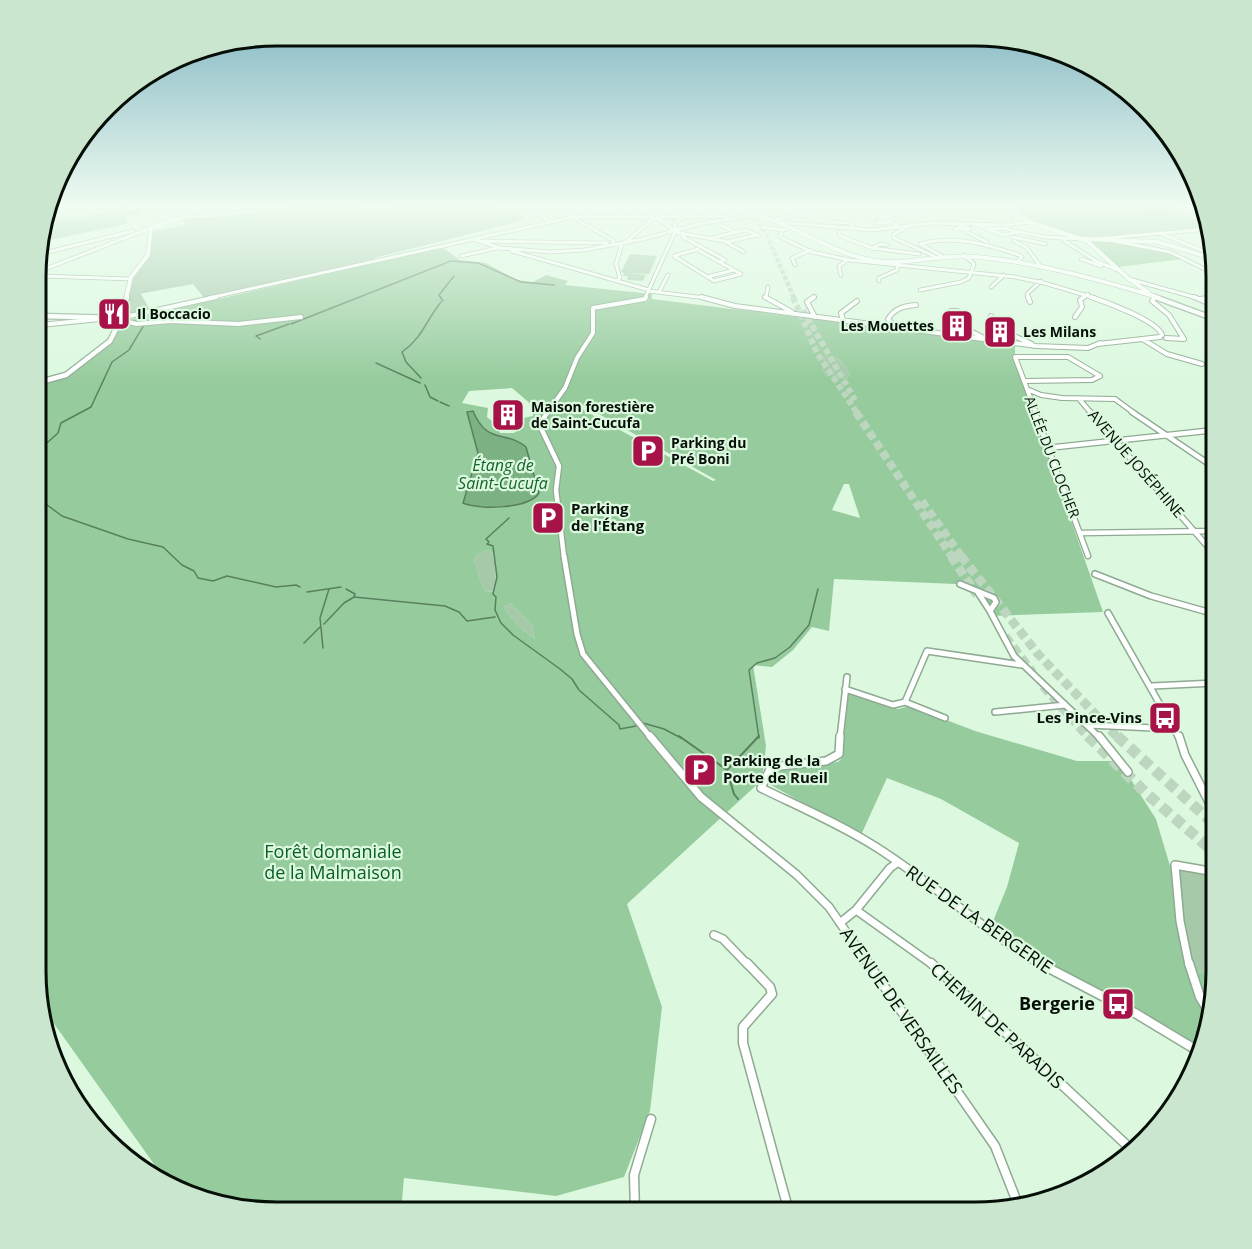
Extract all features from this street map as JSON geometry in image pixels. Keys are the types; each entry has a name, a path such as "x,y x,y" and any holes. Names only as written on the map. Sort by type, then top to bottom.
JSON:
{"street":[{"path":"46,381 63,377 110,341 121,318 131,279 141,264"},
{"path":"46,316 121,318 365,264"},
{"path":"564,264 648,291 685,293 735,306 983,337 1036,346 1092,347 1100,344 1163,337 1184,339 1169,315 1152,301 1155,297"},
{"path":"616,264 620,278 618,280"},
{"path":"648,291 660,264"},
{"path":"687,264 714,281 741,274 723,264"},
{"path":"841,264 839,266 841,275"},
{"path":"879,281 879,278 897,270 898,264"},
{"path":"901,264 973,271 1052,283 1088,294 1141,318 1162,332 1163,337"},
{"path":"920,290 964,281 972,276 974,264"},
{"path":"1028,264 1098,279 1206,316"},
{"path":"1100,264 1120,271"},
{"path":"1112,264 1155,297"},
{"path":"707,277 734,270"},
{"path":"659,292 668,275"},
{"path":"991,287 1004,275"},
{"path":"46,276 131,279"},
{"path":"1129,279 1206,302"},
{"path":"1030,302 1027,294 1041,281"},
{"path":"768,286 765,298 796,315"},
{"name":"AVENUE DE VERSAILLES","path":"648,291 645,299 593,308 593,333 577,358 565,388 543,419 541,428 559,466 556,503 577,634 583,654 701,797 797,875 829,907 996,1146 1015,1199"},
{"path":"1075,317 1082,307 1080,299 1088,294"},
{"path":"813,297 807,302 815,317"},
{"path":"1199,299 1206,298"},
{"path":"843,320 840,314 857,301"},
{"path":"895,326 888,319 890,315 900,307 916,305"},
{"path":"957,311 951,311 963,327"},
{"path":"121,318 138,325 171,321 238,324 301,316"},
{"path":"991,316 990,320 996,328 1036,346"},
{"path":"46,325 110,318"},
{"path":"949,320 983,337"},
{"path":"1142,340 1167,354 1202,364"},
{"name":"ALLÉE DU CLOCHER","path":"1024,381 1100,378 1068,357 1015,357 1089,556"},
{"path":"1027,389 1041,395 1080,400 1115,399 1206,462"},
{"name":"AVENUE JOSÉPHINE","path":"1080,400 1206,544"},
{"path":"1047,448 1206,431"},
{"path":"1081,533 1206,531"},
{"path":"1095,574 1161,600 1206,612"},
{"path":"960,584 994,598 996,602 990,610"},
{"path":"976,591 990,610 1011,651 1088,725 1116,754 1128,772"},
{"path":"1108,613 1176,729 1185,755 1206,796"},
{"path":"905,702 927,651 1023,665"},
{"path":"847,677 845,689 893,705 905,702 945,718"},
{"path":"1152,686 1206,683"},
{"name":"RUE DE LA BERGERIE","path":"845,689 840,754 826,761 771,767 761,788 841,826 878,848 1028,957 1062,977 1135,1013 1192,1048"},
{"path":"995,712 1065,705"},
{"path":"1088,725 1176,729"},
{"path":"840,923 856,910 882,877 897,863"},
{"path":"1204,1002 1193,980 1178,900 1175,865 1206,870"},
{"name":"CHEMIN DE PARADIS","path":"856,910 937,968 1127,1145"},
{"path":"714,935 723,939 770,987 772,994 743,1027 743,1043 786,1202"},
{"path":"634,1202 632,1186 634,1168 651,1119"}],"shaded area":[{"path":"143,264 358,264 205,299 193,284 144,293 141,294 150,310 131,316 126,314 133,277"},
{"path":"625,264 653,264 649,274 629,273 646,275 643,281 627,280 628,276 623,276 624,273 621,272"},
{"path":"824,355 842,362 850,373 846,379 826,375 822,369"},
{"path":"486,550 491,551 496,565 495,591 486,592 474,559"},
{"path":"510,603 531,624 535,639 518,626 505,609 504,607"},
{"path":"1170,866 1206,873 1206,972 1194,973 1187,965"}],"green space":[{"name":"Forêt domaniale de la Malmaison","path":"368,264 488,264 516,280 533,282 546,275 568,281 565,285 652,294 652,299 1015,344 1015,356 1022,380 1103,612 989,616 973,591 956,584 834,579 829,631 812,627 793,650 772,667 753,665 766,746 762,780 627,904 662,1007 650,1111 624,1177 556,1196 404,1178 402,1202 263,1202 218,1195 189,1185 158,1169 52,1021 48,1001 46,971 46,381 58,378 110,341 124,321","holes":["824,356 833,357 845,365 850,373 846,379 826,375 822,369","512,388 532,405 533,416 513,420 521,426 514,433 500,433 497,423 487,417 488,408 462,403 469,391","581,404 716,480 713,481 578,407","473,411 488,431 526,447 539,493 531,498 502,507 472,506 463,503 479,453 468,412","844,484 849,484 860,518 832,510","486,550 491,551 496,565 495,591 486,592 480,580 474,559","510,603 531,624 535,639 518,626 504,607"]},
{"path":"1115,264 1140,264 1118,267"},
{"path":"847,693 857,693 898,709 910,706 975,731 1077,761 1119,761 1156,819 1170,866 1187,965 1194,973 1206,972 1204,1001 1193,1046 1041,961 991,926 1007,887 1019,843 941,799 887,778 861,835 769,784 768,775 771,768 838,762 842,758"}],"water":[{"name":"Étang de Saint-Cucufa","path":"473,411 484,429 519,442 526,447 539,493 534,498 503,507 480,507 463,503 478,453 467,412"}],"waterway":[{"path":"291,324 443,264"},
{"path":"481,264 521,282 554,285"},
{"path":"443,301 439,295 454,276"},
{"path":"421,378 406,362 402,352 419,335 441,302"},
{"path":"132,321 143,321"},
{"path":"260,339 256,336 289,324"},
{"path":"46,444 58,433 61,423 91,407 112,362 129,350 144,325"},
{"path":"376,363 420,383"},
{"path":"425,385 430,397 438,401"},
{"path":"440,402 449,406"},
{"path":"46,504 62,516 128,539 163,547 182,565 194,571 198,578 213,581 227,576 276,587 296,585 300,587"},
{"path":"509,518 486,539 489,542 487,544 493,546 497,577 493,594 496,597 495,610 501,623 513,635 572,679 579,690 619,725 620,729 636,726"},
{"path":"307,592 341,587"},
{"path":"323,648 320,618 329,589"},
{"path":"346,589 355,594 354,597"},
{"path":"759,736 749,670 757,663 775,658 790,647 809,625 818,589"},
{"path":"324,624 344,603 354,597"},
{"path":"354,597 445,606 459,612 467,621 495,617"},
{"path":"304,643 320,627"},
{"path":"643,723 664,729 681,738"},
{"path":"679,736 727,770"},
{"path":"727,770 759,736"},
{"path":"727,770 734,794 738,799"}],"tunnel":[{"path":"779,264 794,298"},
{"path":"793,297 817,353 857,413"},
{"path":"803,310 855,400"},
{"path":"856,412 952,557"},
{"path":"922,501 962,557"},
{"path":"951,556 977,595"},
{"path":"961,556 1038,654 1118,738"},
{"path":"1005,636 1033,673"},
{"path":"1043,686 1089,738"},
{"path":"1088,736 1147,794 1206,845"},
{"path":"1117,736 1206,817"}],"place":[{"name":"Il Boccacio","path":"114,314"},
{"name":"Les Mouettes","path":"957,326"},
{"name":"Les Milans","path":"1000,332"},
{"name":"Maison forestière de Saint-Cucufa","path":"508,415"},
{"name":"Parking du Pré Boni","path":"648,451"},
{"name":"Parking de l'Étang","path":"548,518"},
{"name":"Les Pince-Vins","path":"1165,718"},
{"name":"Parking de la Porte de Rueil","path":"700,770"},
{"name":"Bergerie","path":"1118,1004"}]}
